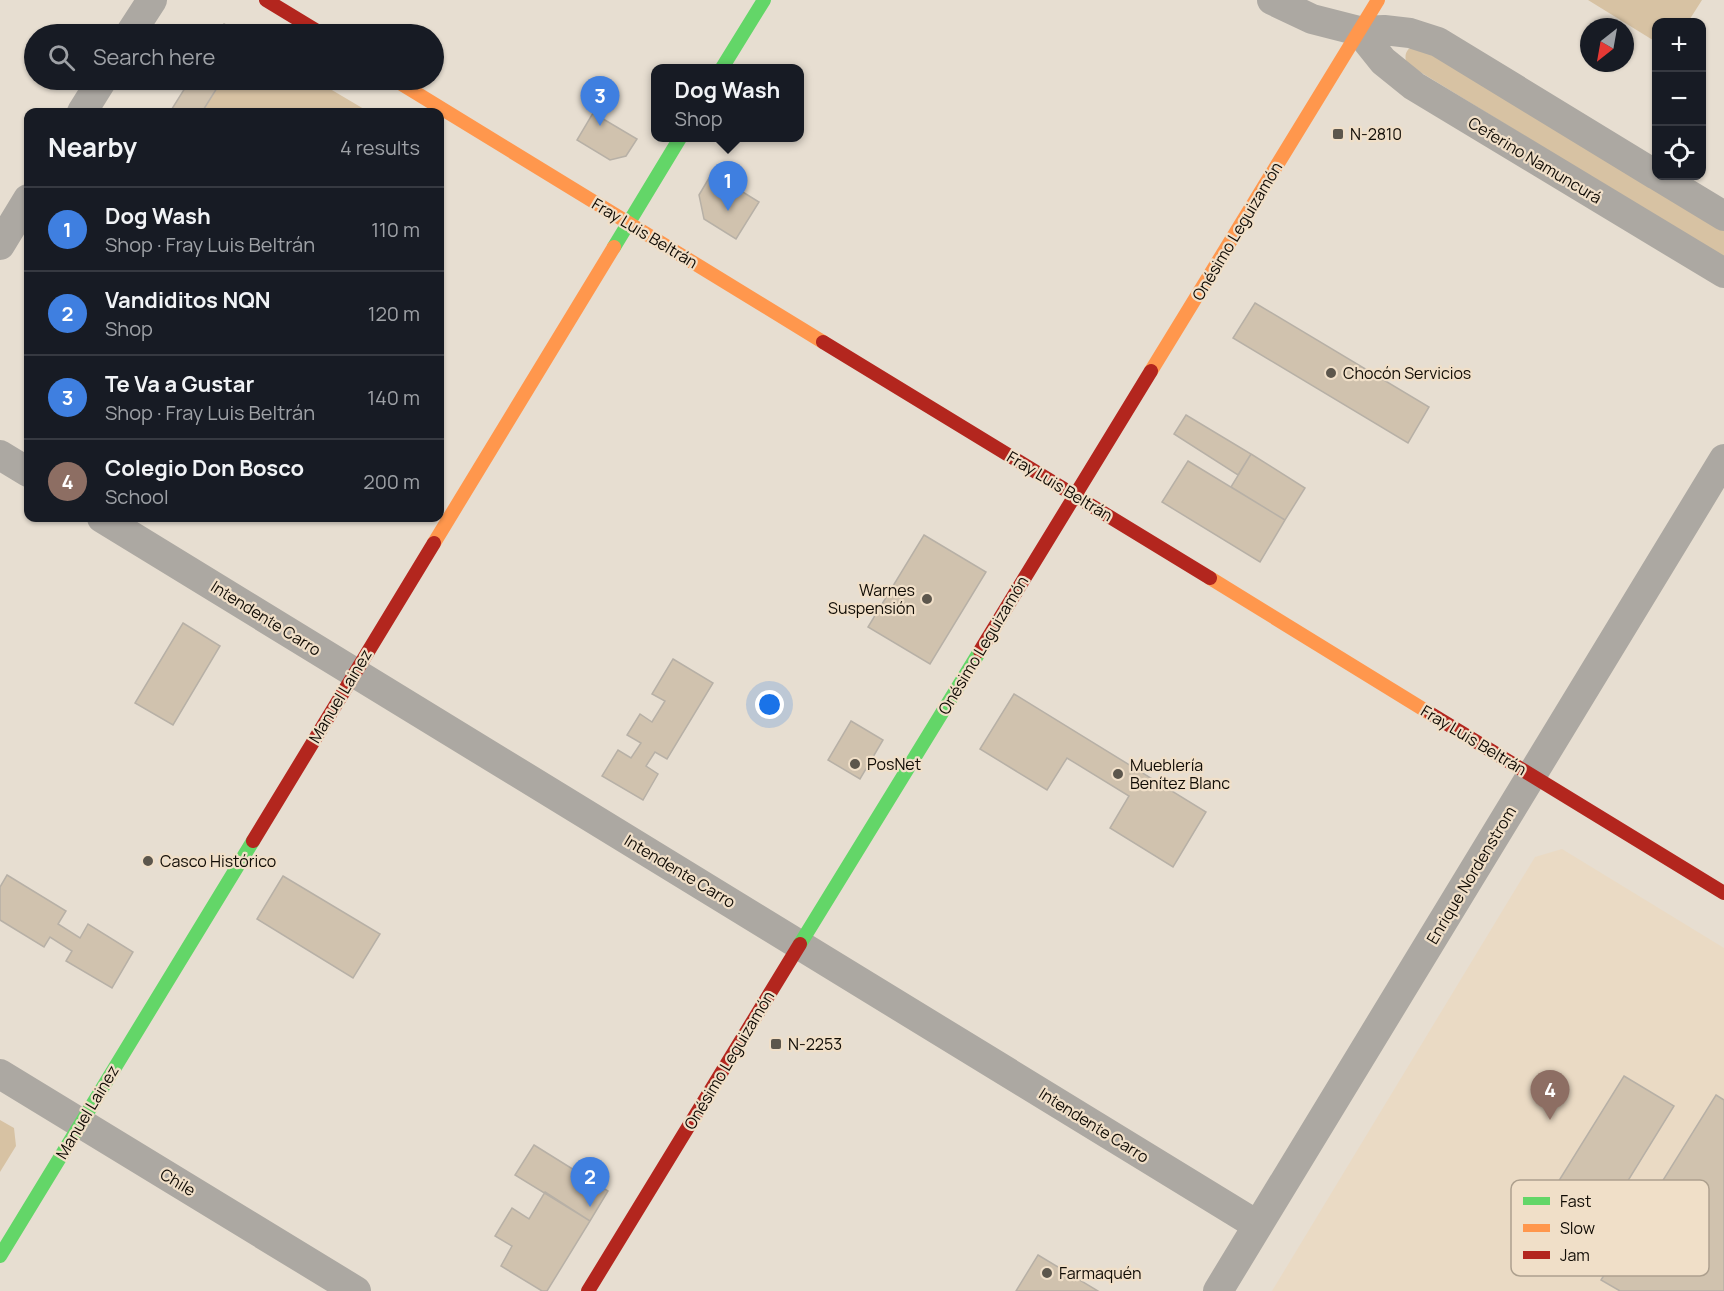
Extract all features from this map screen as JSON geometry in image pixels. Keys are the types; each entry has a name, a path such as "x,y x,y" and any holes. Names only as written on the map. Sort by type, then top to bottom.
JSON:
{"street":[{"path":"136,24 152,0"},
{"path":"266,0 306,24"},
{"path":"725,64 764,0"},
{"path":"1272,0 1312,19 1359,31 1384,30 1410,33 1438,42 1652,172"},
{"name":"Onésimo Leguizamón","path":"588,1291 1378,0"},
{"name":"Ceferino Namuncurá","path":"1359,31 1383,61 1414,86 1724,273"},
{"path":"84,108 96,90"},
{"name":"Fray Luis Beltrán","path":"411,90 441,108"},
{"name":"Fray Luis Beltrán","path":"444,110 1724,893"},
{"name":"Manuel Lainez","path":"0,1256 678,142"},
{"path":"1665,180 1724,216"},
{"path":"0,245 24,206"},
{"path":"0,455 24,470"},
{"name":"Enrique Nordenstrom","path":"1218,1291 1724,459"},
{"name":"Intendente Carro","path":"109,522 1257,1226"},
{"name":"Chile","path":"0,1074 356,1291"}],"shaded area":[{"path":"1588,0 1702,0 1691,18 1652,18 1652,40 1634,28 1634,18 1617,18"},
{"path":"1416,45 1724,230 1724,258 1412,67 1406,62 1406,53"},
{"path":"184,90 332,90 362,108 172,108"},
{"path":"1562,849 1724,948 1724,1291 1272,1291 1535,857"},
{"path":"0,1120 14,1128 16,1146 0,1172"}],"building":[{"path":"184,90 216,90 204,108 172,108"},
{"path":"593,113 637,139 626,156 610,160 577,140"},
{"path":"712,173 759,202 736,239 704,219 699,195"},
{"name":"Chocón Servicios","path":"1255,303 1429,407 1408,443 1233,338"},
{"path":"1186,415 1251,454 1238,475 1174,434"},
{"path":"1251,454 1305,488 1285,520 1231,487"},
{"path":"1188,461 1285,520 1260,562 1162,502"},
{"name":"Warnes Suspensión","path":"924,535 986,572 930,664 868,627"},
{"path":"183,623 220,646 173,725 135,703"},
{"path":"673,659 713,683 667,759 655,752 646,766 658,774 643,800 602,776 618,750 631,758 641,743 627,735 640,714 652,722 665,701 652,694"},
{"name":"Mueblería Benítez Blanc","path":"1014,694 1206,812 1173,867 1110,828 1129,796 1067,758 1047,790 980,749"},
{"path":"851,721 883,740 860,779 828,760"},
{"path":"7,875 66,911 58,924 80,938 88,924 133,952 112,988 66,961 72,951 50,937 44,947 0,920 0,887"},
{"path":"283,876 380,934 353,978 257,919"},
{"path":"1624,1076 1674,1106 1628,1180 1559,1180"},
{"path":"1716,1095 1724,1100 1724,1291 1620,1291 1601,1280 1603,1276 1709,1276 1709,1180 1663,1180"},
{"path":"534,1145 608,1191 590,1221 515,1175"},
{"path":"545,1192 590,1221 547,1291 542,1291 501,1266 512,1246 495,1236 512,1208 529,1219"},
{"name":"Farmaquén","path":"1038,1255 1098,1291 1016,1291"}],"traffic: fast":[{"path":"724,64 764,0"},
{"path":"614,247 678,142"},
{"path":"800,944 980,651"},
{"path":"0,1256 253,841"}],"traffic: slow":[{"path":"1151,371 1378,0"},
{"path":"411,90 441,108"},
{"path":"444,110 823,342"},
{"path":"434,543 614,247"},
{"path":"1210,578 1431,714"}],"traffic: jam":[{"path":"266,0 306,24"},
{"path":"823,342 1210,578"},
{"path":"980,651 1151,371"},
{"path":"253,841 434,543"},
{"path":"1431,714 1724,893"},
{"path":"588,1291 800,944"}],"place":[{"name":"Te Va a Gustar","path":"600,126"},
{"name":"N-2810","path":"1338,134"},
{"name":"Dog Wash","path":"728,211"},
{"name":"Chocón Servicios","path":"1331,373"},
{"name":"Warnes Suspensión","path":"927,599"},
{"name":"PosNet","path":"855,764"},
{"name":"Mueblería Benítez Blanc","path":"1118,774"},
{"name":"Casco Histórico","path":"148,861"},
{"name":"N-2253","path":"776,1044"},
{"name":"Colegio Don Bosco","path":"1550,1120"},
{"name":"Vandiditos NQN","path":"590,1207"},
{"name":"Farmaquén","path":"1047,1273"}]}
